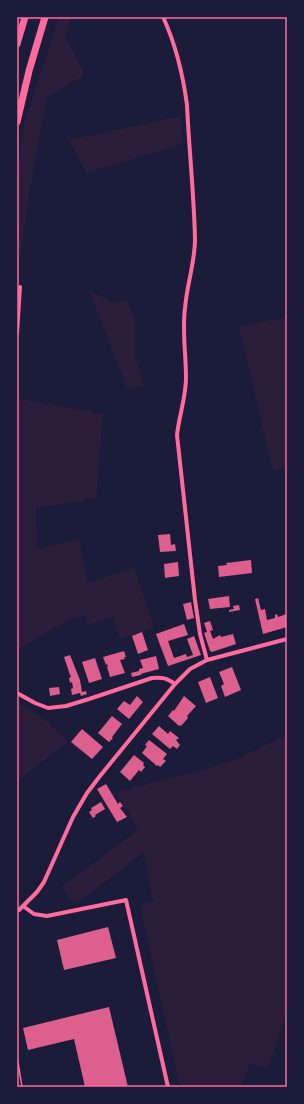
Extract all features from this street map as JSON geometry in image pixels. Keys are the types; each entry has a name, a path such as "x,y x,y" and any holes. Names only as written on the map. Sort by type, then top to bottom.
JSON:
{"highway":[{"path":"17,44 25,17"},
{"path":"17,122 29,71 45,17"}],"street":[{"path":"163,17 178,56 187,105 195,240 193,262 184,307 186,378 178,435 179,458 195,600 200,634 207,660"},
{"path":"17,333 20,287"},
{"path":"19,910 44,882 73,817 87,793 175,684 190,669 207,660 287,639"},
{"path":"17,693 48,708 66,706 152,678 166,678 175,684"},
{"path":"23,906 34,914 47,916 126,900 168,1087"}],"path":[{"path":"17,1056 22,1087"}],"shaded area":[{"path":"59,17 72,17 65,35 85,75 47,97 31,183 17,274 17,179 24,124"},
{"path":"181,116 183,144 86,173 69,140"},
{"path":"89,291 112,303 127,301 135,319 135,356 144,386 127,388"},
{"path":"287,317 287,469 273,471 239,326"},
{"path":"17,398 103,414 96,498 36,508 37,549 79,539 88,583 134,567 154,628 120,639 113,617 88,625 84,615 69,620 17,650"},
{"path":"17,701 45,720 68,741 17,782"},
{"path":"287,735 287,1013 268,1068 249,1064 241,1087 180,1087 140,905 153,901 144,852 75,905 61,887 138,830 117,792 230,762"}],"building":[{"path":"170,534 171,545 175,544 176,551 160,552 158,535"},
{"path":"251,560 252,573 219,577 218,566 227,565 226,563"},
{"path":"178,562 179,576 165,578 164,564"},
{"path":"229,596 230,607 210,609 208,599"},
{"path":"258,598 261,610 265,609 267,620 275,618 275,615 277,614 278,617 287,614 287,627 263,634 255,599"},
{"path":"191,602 194,618 187,620 183,604"},
{"path":"239,605 240,610 229,612 229,610 234,609 233,606"},
{"path":"210,621 213,630 210,631 213,639 220,635 221,637 233,634 236,644 212,652 210,651 204,633 207,632 204,623"},
{"path":"184,624 188,635 168,641 174,658 186,654 187,657 193,655 187,639 194,636 201,655 168,666 156,634"},
{"path":"142,632 148,650 138,654 132,636"},
{"path":"124,651 126,657 124,657 125,659 120,660 125,673 110,677 108,666 107,664 106,665 103,657"},
{"path":"70,655 80,680 82,692 86,691 87,694 81,696 80,693 72,695 72,682 70,683 69,678 71,677 64,657"},
{"path":"156,656 159,669 132,677 131,673 139,671 139,669 143,668 140,660"},
{"path":"95,658 102,679 89,683 82,662"},
{"path":"232,667 241,690 225,697 221,686 224,684 219,672"},
{"path":"210,677 218,698 206,703 198,682"},
{"path":"59,687 60,694 50,696 49,688"},
{"path":"137,696 143,702 129,719 117,709 124,701 130,705"},
{"path":"184,696 196,706 187,716 188,718 181,726 179,726 168,716 173,710 174,711"},
{"path":"112,716 122,724 109,742 98,733"},
{"path":"159,726 168,734 170,731 179,738 176,740 180,745 177,749 173,746 170,749 152,734"},
{"path":"82,729 103,747 92,759 71,742"},
{"path":"149,740 167,754 163,759 166,761 160,767 142,753"},
{"path":"134,755 144,763 143,765 145,767 141,772 139,770 130,781 120,772"},
{"path":"106,784 118,804 120,802 123,806 120,808 127,817 117,822 97,789"},
{"path":"101,802 105,809 93,818 89,812 92,810 91,808"},
{"path":"108,927 116,958 64,970 57,940"},
{"path":"109,1007 128,1087 85,1087 74,1039 28,1050 23,1028"}]}
